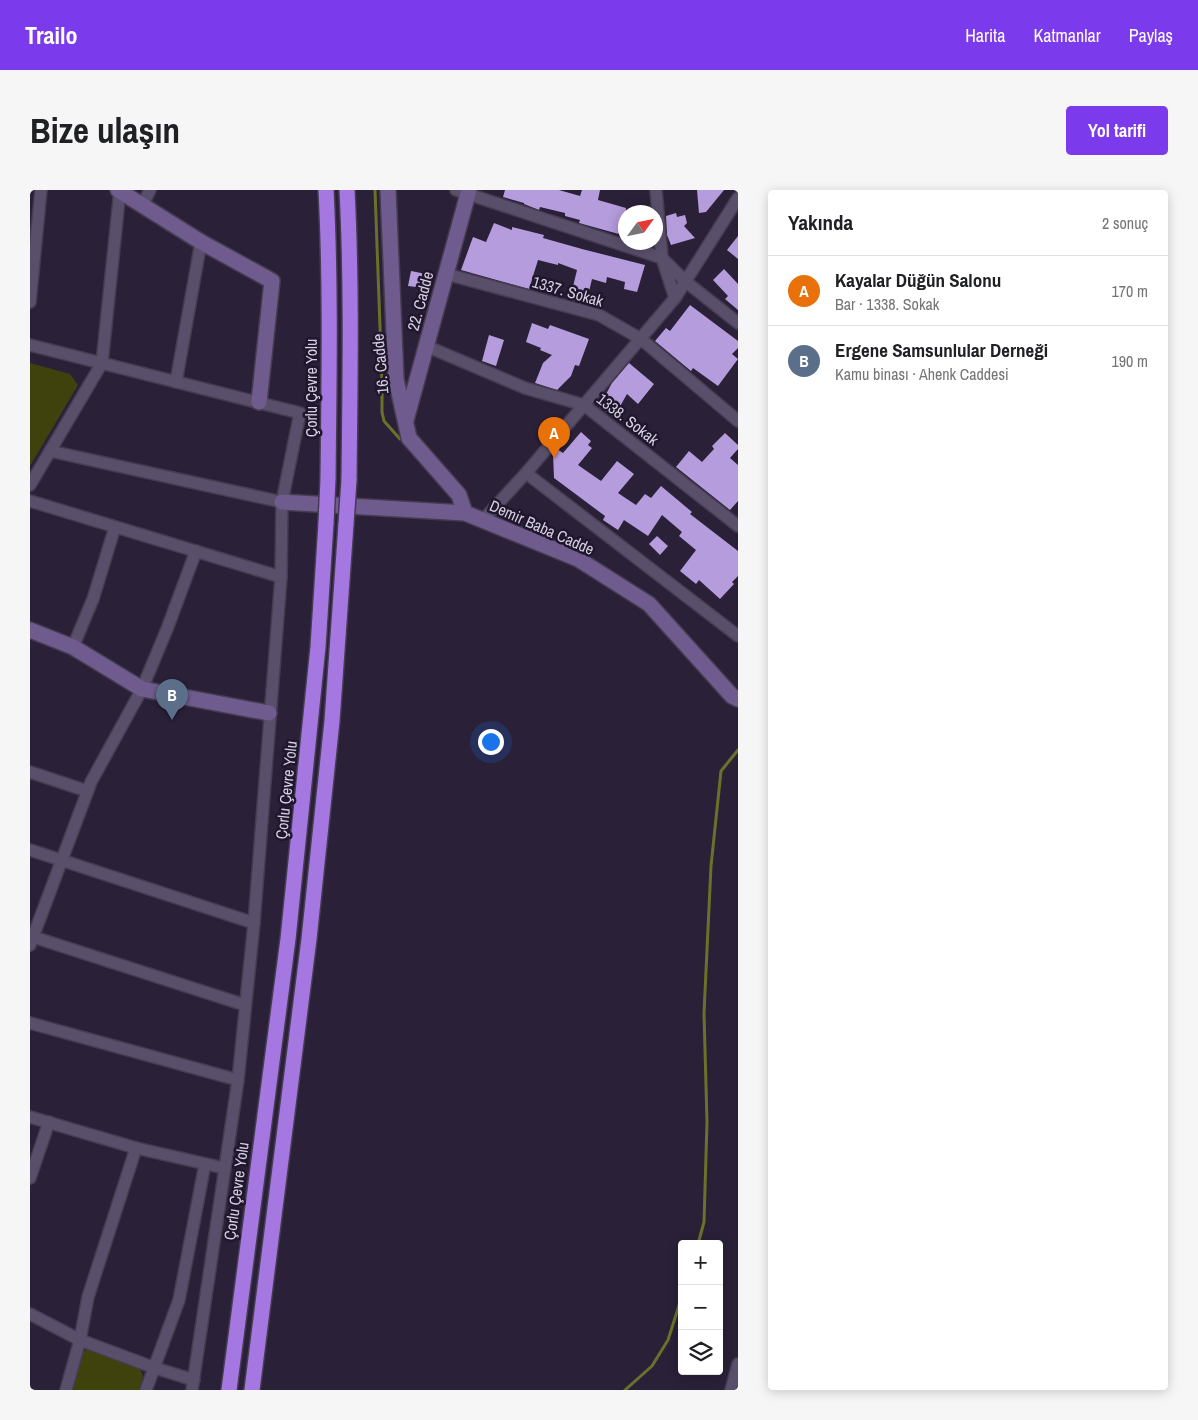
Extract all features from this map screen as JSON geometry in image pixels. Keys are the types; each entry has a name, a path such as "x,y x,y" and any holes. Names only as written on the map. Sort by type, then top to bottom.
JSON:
{"highway":[{"name":"Çorlu Çevre Yolu","path":"229,1390 289,929 316,676 328,479 329,289 326,190"},
{"path":"252,1390 310,929 332,721 349,480 350,240 347,190"}],"street":[{"path":"30,302 41,190"},
{"path":"30,485 102,363 119,190 201,242 272,281 259,402"},
{"path":"143,204 150,190"},
{"name":"16. Cadde","path":"388,190 396,379 405,421 409,438 459,494 464,513"},
{"path":"656,190 662,258 675,298"},
{"path":"464,192 662,258 685,281 738,323"},
{"name":"22. Cadde","path":"405,421 446,274 464,192"},
{"path":"483,520 526,473 675,298 738,198"},
{"path":"176,382 201,242"},
{"name":"1337. Sokak","path":"446,274 599,315 640,339 738,421"},
{"path":"30,345 300,413 282,502 281,577 254,923 238,1080 193,1385 155,1368 80,1340 30,1314"},
{"name":"1338. Sokak","path":"426,346 526,388 584,405 738,526"},
{"path":"50,450 282,502"},
{"path":"526,473 738,636"},
{"path":"30,501 281,577"},
{"name":"Demir Baba Cadde","path":"282,502 464,513 578,559 650,604 732,696 738,699"},
{"path":"74,646 93,599 115,527"},
{"path":"196,551 142,689 87,791 31,939 245,1005"},
{"path":"30,630 74,646 142,689 270,713"},
{"path":"30,772 87,791"},
{"path":"30,850 254,923"},
{"path":"30,1023 238,1080"},
{"path":"30,1117 136,1148 224,1168"},
{"path":"30,1178 48,1122"},
{"path":"66,1390 80,1340 88,1297 136,1148"},
{"path":"146,1390 179,1300 205,1164"},
{"path":"731,1390 738,1364"}],"shaded area":[{"path":"30,363 70,374 78,385 30,466"},
{"path":"88,1349 140,1369 143,1376 139,1390 69,1390 78,1355"}],"building":[{"path":"505,190 559,190 580,196 582,190 600,190 598,200 618,206 618,234 579,223 580,220 565,216 565,213 540,207 539,210 503,197"},
{"path":"697,190 724,190 706,212 699,213"},
{"path":"676,213 677,217 685,215 687,223 684,226 695,238 671,245 667,235 666,216"},
{"path":"494,223 512,230 512,227 544,235 543,238 645,265 637,292 624,289 625,282 607,277 606,283 592,279 586,304 570,299 577,270 558,263 558,265 538,260 529,289 461,270 473,237 486,242"},
{"path":"738,236 738,259 727,250"},
{"path":"724,269 738,284 738,310 725,299 728,296 713,280"},
{"path":"411,271 426,274 424,288 408,286"},
{"path":"690,305 738,341 738,348 732,354 738,359 718,386 693,368 691,371 655,341 666,328 670,331"},
{"path":"532,323 548,329 550,325 589,339 579,366 575,365 571,376 557,390 535,383 543,363 552,355 526,342"},
{"path":"489,335 504,340 496,366 482,361"},
{"path":"629,363 654,384 638,404 627,394 614,417 599,407 612,383"},
{"path":"581,432 591,441 588,445 592,448 578,465 601,481 617,461 634,474 618,493 636,505 645,494 651,498 661,486 692,512 690,514 738,551 738,576 732,582 734,584 720,599 699,580 696,584 680,571 696,550 679,536 682,532 662,515 648,536 624,520 618,530 603,520 605,516 554,478 553,453 557,449 563,453"},
{"path":"725,433 738,445 738,449 730,458 738,465 738,501 730,510 676,467 689,451 702,462 714,449 712,446"},
{"path":"657,536 668,546 660,555 649,544"}],"waterway":[{"path":"375,190 382,412 384,421 400,439"},
{"path":"699,1240 704,1222 707,1122 704,1013 711,866 721,771 738,750"},
{"path":"625,1390 652,1366 668,1340 678,1309"}],"place":[{"name":"Kayalar Düğün Salonu","path":"554,458"},
{"name":"Ergene Samsunlular Derneği","path":"172,720"}]}
